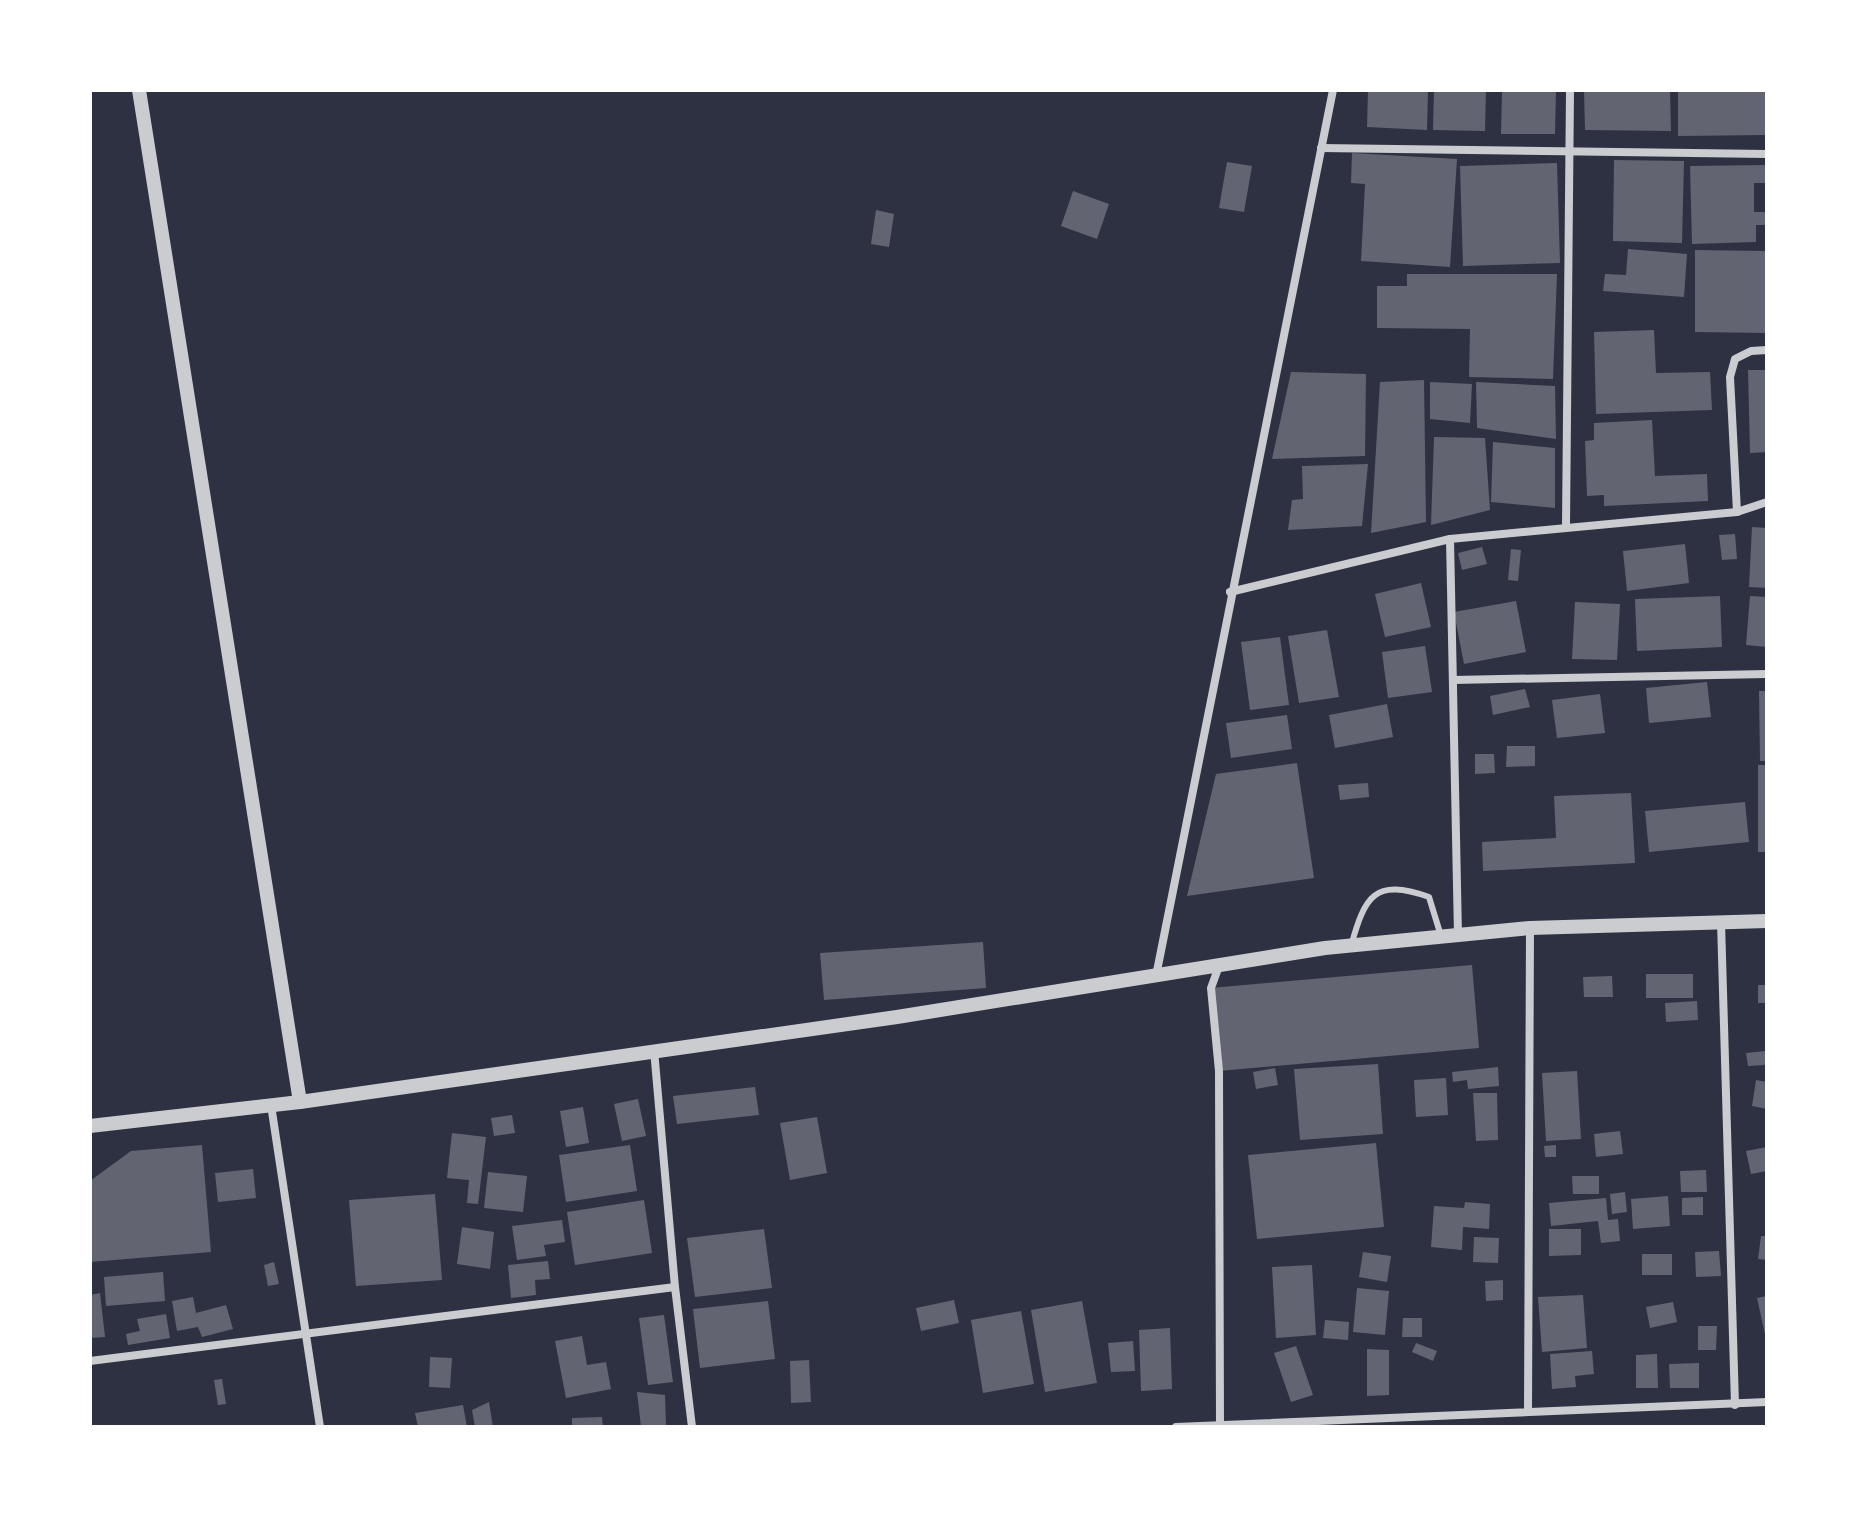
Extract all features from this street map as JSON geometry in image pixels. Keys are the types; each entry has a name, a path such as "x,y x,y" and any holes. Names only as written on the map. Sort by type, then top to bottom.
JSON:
{"street":[{"path":"139,90 300,1102"},
{"path":"1156,977 1230,592 1333,90"},
{"path":"1566,526 1570,90"},
{"path":"1321,148 1767,154"},
{"path":"1737,512 1730,377 1735,359 1751,351 1767,350"},
{"path":"1230,592 1450,539 1737,512 1767,502"},
{"path":"1450,539 1458,935"},
{"path":"1453,680 1767,674"},
{"path":"1721,921 1735,1405"},
{"path":"90,1126 300,1102 654,1049 913,1015 1351,946 1530,928 1767,921"},
{"path":"1528,1412 1530,928"},
{"path":"1219,966 1211,988 1219,1071 1220,1425"},
{"path":"654,1049 675,1287 692,1427"},
{"path":"271,1105 320,1427"},
{"path":"90,1361 306,1331 675,1287"},
{"path":"1176,1427 1767,1402"}],"lane":[{"path":"1351,946 1363,905 1383,890 1406,889 1429,897 1441,936"}],"building":[{"path":"1368,90 1428,90 1427,130 1367,127"},
{"path":"1434,90 1486,90 1485,131 1433,130"},
{"path":"1502,90 1556,90 1555,134 1501,134"},
{"path":"1584,90 1670,90 1671,131 1585,130"},
{"path":"1678,90 1767,90 1767,135 1678,136"},
{"path":"1352,153 1457,159 1450,267 1361,261 1365,184 1351,183"},
{"path":"1614,160 1684,161 1682,243 1613,241"},
{"path":"1227,162 1252,166 1244,212 1219,208"},
{"path":"1557,163 1560,263 1463,266 1460,166"},
{"path":"1767,165 1767,183 1754,183 1754,212 1767,212 1767,225 1756,225 1756,242 1692,244 1690,166"},
{"path":"1073,191 1109,204 1097,239 1061,226"},
{"path":"876,210 894,214 889,247 871,244"},
{"path":"1628,249 1687,254 1684,297 1603,291 1605,274 1626,275"},
{"path":"1695,250 1767,251 1766,333 1695,332"},
{"path":"1407,274 1557,274 1553,379 1469,377 1470,329 1377,328 1377,286 1407,286"},
{"path":"1654,330 1656,373 1710,372 1712,410 1596,414 1594,332"},
{"path":"1748,370 1767,370 1767,452 1750,453"},
{"path":"1291,372 1366,374 1365,456 1272,459"},
{"path":"1424,380 1426,522 1371,533 1380,382"},
{"path":"1430,382 1472,384 1470,423 1430,419"},
{"path":"1476,382 1555,386 1556,439 1477,428"},
{"path":"1652,420 1655,476 1707,474 1708,501 1604,506 1604,495 1587,496 1585,441 1594,440 1594,423"},
{"path":"1434,437 1485,438 1490,510 1431,525"},
{"path":"1493,442 1555,448 1555,508 1491,502"},
{"path":"1368,464 1362,526 1288,530 1292,500 1303,499 1302,466"},
{"path":"1752,527 1767,528 1767,588 1749,587"},
{"path":"1735,534 1737,559 1722,560 1719,535"},
{"path":"1685,544 1689,583 1627,591 1623,551"},
{"path":"1482,547 1487,564 1462,570 1458,553"},
{"path":"1511,549 1521,550 1518,581 1508,580"},
{"path":"1421,583 1431,627 1385,637 1375,594"},
{"path":"1720,596 1722,647 1637,651 1635,599"},
{"path":"1750,596 1767,597 1767,647 1746,645"},
{"path":"1516,601 1526,652 1464,664 1454,612"},
{"path":"1575,602 1620,604 1617,660 1572,659"},
{"path":"1327,630 1339,697 1299,703 1288,636"},
{"path":"1280,637 1289,705 1250,710 1241,642"},
{"path":"1425,646 1432,692 1388,698 1382,652"},
{"path":"1707,682 1711,717 1649,723 1646,688"},
{"path":"1525,689 1530,707 1493,715 1490,696"},
{"path":"1759,691 1767,691 1767,761 1760,761"},
{"path":"1600,694 1605,733 1557,738 1552,700"},
{"path":"1387,704 1393,737 1335,748 1329,715"},
{"path":"1287,715 1292,749 1231,758 1226,723"},
{"path":"1507,746 1535,746 1535,766 1506,767"},
{"path":"1475,754 1494,754 1495,773 1475,774"},
{"path":"1297,763 1314,878 1187,896 1216,774"},
{"path":"1758,765 1767,765 1767,852 1758,852"},
{"path":"1368,783 1369,797 1340,800 1338,785"},
{"path":"1631,793 1635,863 1483,871 1482,842 1556,838 1554,796"},
{"path":"1745,802 1749,842 1649,852 1645,811"},
{"path":"983,942 986,988 824,1000 820,953"},
{"path":"1472,965 1479,1048 1219,1071 1211,988"},
{"path":"1646,974 1693,974 1693,998 1646,998"},
{"path":"1612,976 1613,997 1584,997 1583,977"},
{"path":"1758,985 1767,985 1767,1003 1758,1003"},
{"path":"1697,1001 1698,1020 1666,1022 1665,1003"},
{"path":"1765,1051 1766,1065 1748,1066 1746,1053"},
{"path":"1378,1064 1383,1134 1300,1140 1294,1069"},
{"path":"1498,1067 1499,1086 1468,1089 1467,1080 1453,1082 1452,1072"},
{"path":"1275,1068 1278,1085 1256,1089 1253,1072"},
{"path":"1577,1071 1581,1139 1546,1141 1542,1073"},
{"path":"1446,1078 1448,1115 1416,1117 1414,1080"},
{"path":"1756,1080 1767,1082 1767,1109 1752,1106"},
{"path":"755,1087 759,1115 677,1124 673,1096"},
{"path":"1473,1093 1497,1093 1498,1140 1476,1141"},
{"path":"638,1099 646,1136 622,1141 614,1104"},
{"path":"583,1107 589,1143 566,1147 560,1111"},
{"path":"512,1115 515,1133 494,1136 491,1118"},
{"path":"817,1117 827,1173 790,1180 780,1123"},
{"path":"1620,1131 1623,1154 1596,1157 1594,1134"},
{"path":"452,1133 486,1137 478,1204 467,1203 469,1180 447,1178"},
{"path":"1376,1143 1384,1227 1257,1239 1248,1155"},
{"path":"202,1145 211,1252 90,1262 90,1181 131,1151"},
{"path":"630,1145 637,1191 566,1202 559,1155"},
{"path":"1556,1145 1556,1157 1545,1157 1544,1146"},
{"path":"1767,1147 1767,1171 1751,1174 1746,1151"},
{"path":"253,1169 256,1198 218,1202 215,1173"},
{"path":"1706,1170 1707,1192 1681,1192 1680,1171"},
{"path":"488,1172 527,1176 523,1212 484,1208"},
{"path":"1572,1176 1599,1176 1599,1194 1573,1194"},
{"path":"1625,1192 1627,1212 1612,1214 1610,1194"},
{"path":"435,1194 442,1280 356,1286 349,1200"},
{"path":"1668,1196 1670,1226 1633,1229 1631,1199"},
{"path":"1703,1197 1703,1215 1682,1215 1682,1198"},
{"path":"1606,1198 1608,1220 1618,1219 1620,1241 1601,1243 1598,1221 1551,1226 1549,1203"},
{"path":"644,1200 652,1253 575,1265 567,1212"},
{"path":"1465,1202 1490,1204 1489,1229 1463,1227 1462,1250 1431,1247 1434,1206 1464,1208"},
{"path":"562,1220 565,1242 544,1245 546,1256 517,1260 512,1226"},
{"path":"462,1227 494,1232 490,1269 457,1264"},
{"path":"764,1229 772,1288 695,1297 687,1238"},
{"path":"1549,1229 1581,1229 1581,1255 1549,1256"},
{"path":"1761,1236 1767,1236 1767,1260 1758,1259"},
{"path":"1474,1237 1499,1238 1498,1263 1473,1262"},
{"path":"1719,1251 1721,1276 1696,1277 1695,1252"},
{"path":"1363,1252 1391,1256 1387,1282 1359,1277"},
{"path":"1642,1254 1672,1254 1672,1275 1642,1275"},
{"path":"548,1261 550,1279 535,1280 536,1295 511,1298 508,1265"},
{"path":"274,1262 279,1284 268,1286 264,1265"},
{"path":"1312,1265 1316,1335 1276,1338 1272,1267"},
{"path":"163,1272 165,1301 106,1306 104,1277"},
{"path":"1503,1280 1503,1300 1486,1301 1485,1281"},
{"path":"1357,1288 1389,1291 1385,1335 1353,1332"},
{"path":"100,1293 105,1337 90,1338 90,1295"},
{"path":"1583,1295 1587,1348 1542,1352 1538,1297"},
{"path":"1767,1296 1767,1338 1766,1339 1757,1298"},
{"path":"193,1297 196,1313 226,1305 233,1329 202,1337 198,1327 177,1331 172,1301"},
{"path":"954,1300 959,1323 921,1331 916,1308"},
{"path":"768,1301 775,1359 700,1368 693,1309"},
{"path":"1082,1301 1097,1383 1045,1392 1031,1310"},
{"path":"1673,1302 1677,1322 1650,1328 1646,1307"},
{"path":"1021,1311 1034,1384 983,1393 971,1320"},
{"path":"166,1314 170,1338 128,1345 126,1334 140,1331 137,1319"},
{"path":"664,1315 673,1382 648,1385 639,1318"},
{"path":"1403,1318 1422,1318 1422,1337 1402,1337"},
{"path":"1325,1320 1349,1322 1348,1340 1323,1338"},
{"path":"1698,1326 1717,1326 1716,1350 1698,1350"},
{"path":"1170,1328 1172,1389 1141,1391 1139,1330"},
{"path":"582,1336 587,1365 606,1362 611,1389 566,1398 555,1341"},
{"path":"1133,1341 1135,1371 1111,1372 1108,1343"},
{"path":"1416,1343 1437,1351 1433,1361 1412,1352"},
{"path":"1296,1346 1313,1395 1291,1402 1274,1353"},
{"path":"1367,1349 1389,1350 1389,1395 1367,1396"},
{"path":"1592,1351 1594,1374 1575,1376 1576,1387 1552,1389 1550,1354"},
{"path":"1657,1354 1658,1388 1636,1388 1636,1355"},
{"path":"430,1357 452,1358 450,1388 429,1387"},
{"path":"809,1360 811,1402 791,1403 790,1361"},
{"path":"1699,1363 1699,1388 1670,1388 1669,1364"},
{"path":"222,1379 226,1404 218,1405 214,1380"},
{"path":"637,1392 665,1395 666,1427 641,1427"},
{"path":"489,1402 493,1427 475,1427 472,1410"},
{"path":"463,1405 467,1427 418,1427 415,1413"},
{"path":"602,1417 603,1427 572,1427 572,1418"}]}
